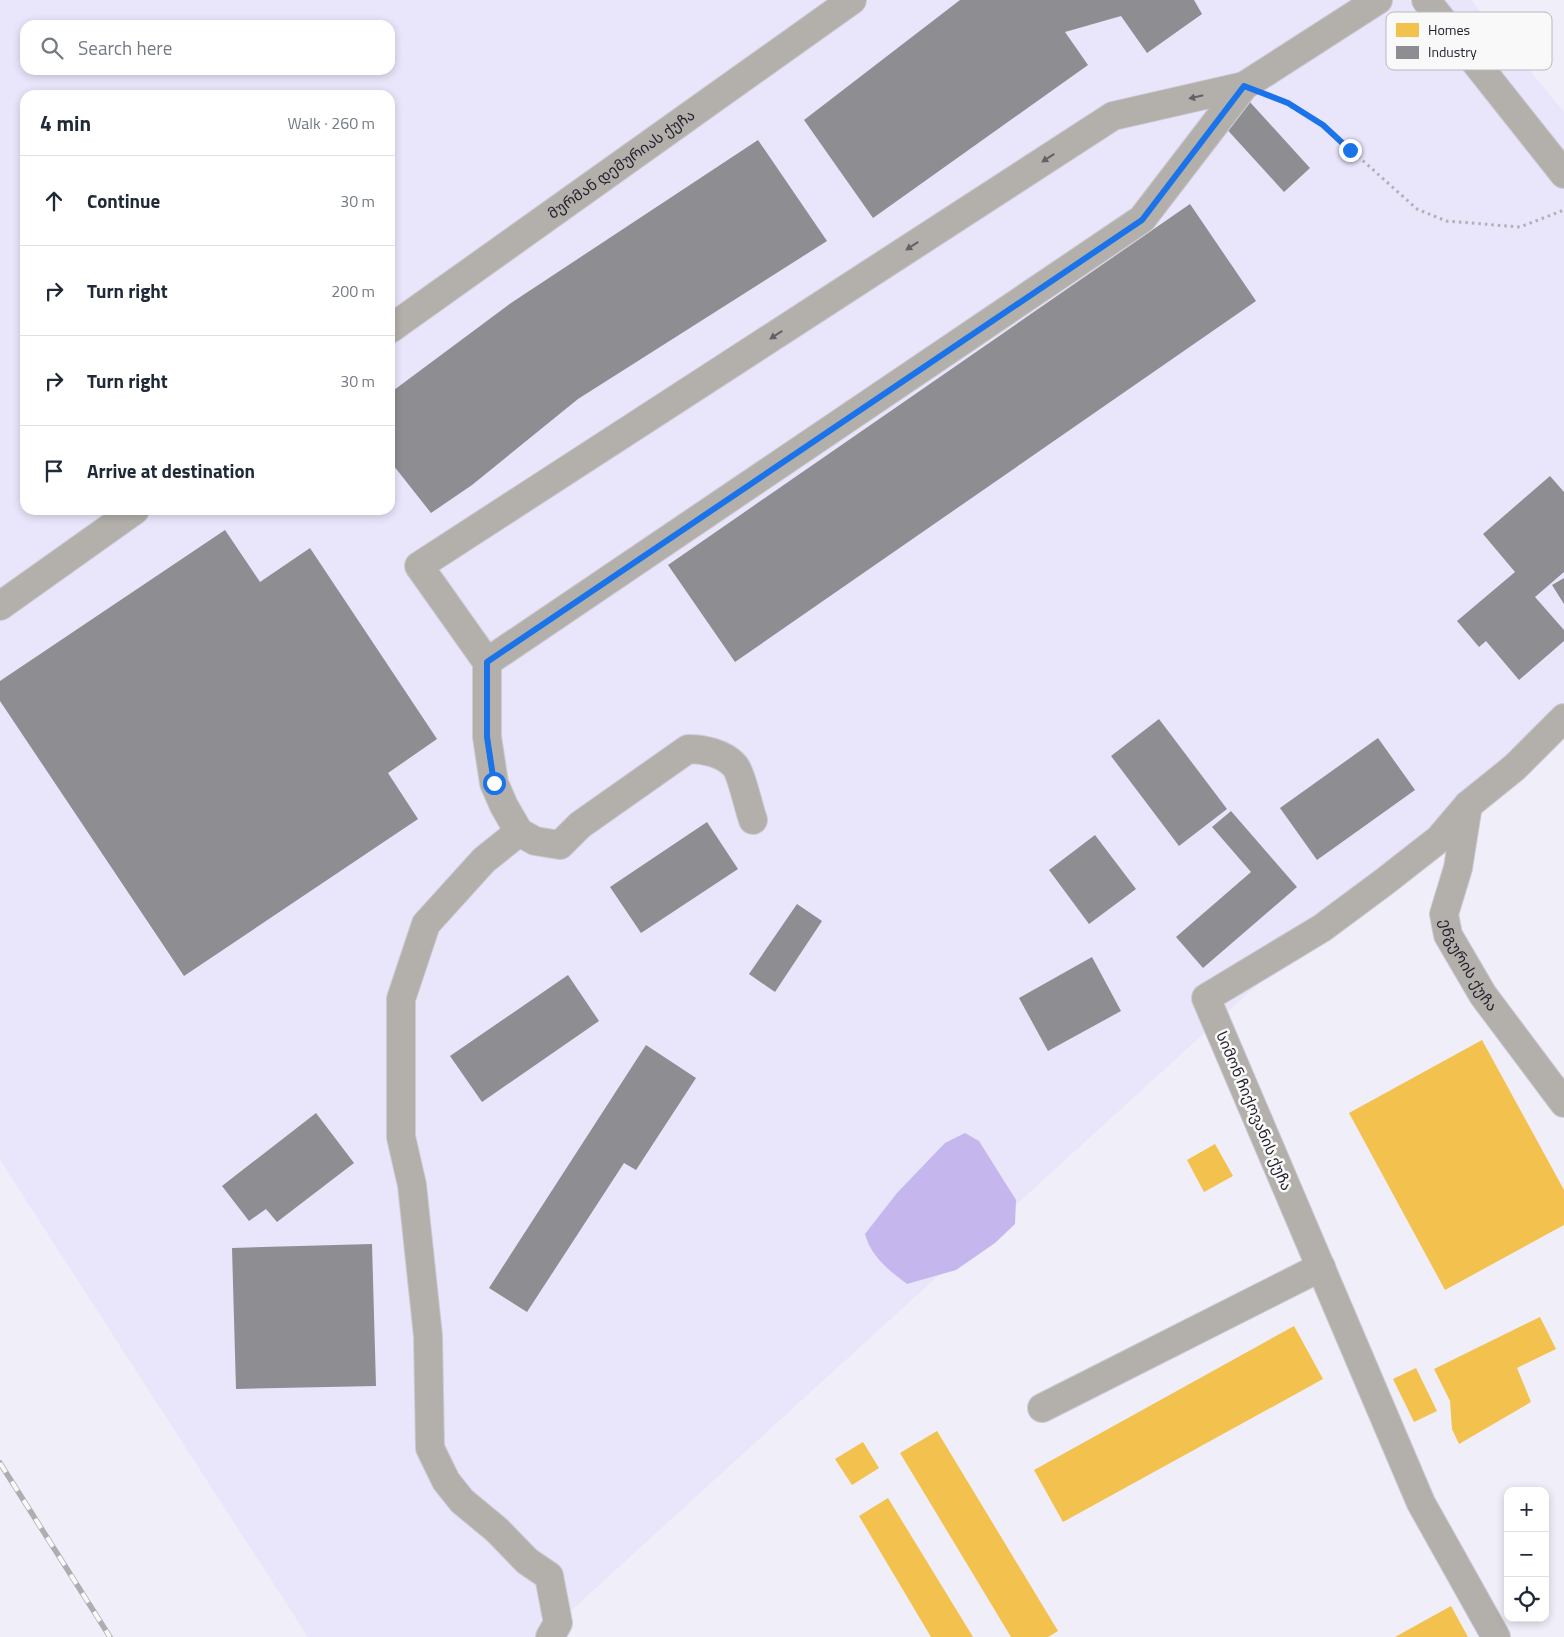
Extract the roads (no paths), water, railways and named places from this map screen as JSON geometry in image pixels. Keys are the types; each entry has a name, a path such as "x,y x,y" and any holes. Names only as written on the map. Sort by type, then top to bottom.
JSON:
{"street":[{"name":"მურმან დემურიას ქუჩა","path":"395,325 852,0"},
{"path":"753,820 735,766 714,753 702,749 688,749 580,825 560,845 535,841 519,832 504,806 494,783 487,737 487,662 419,566 1113,116 1244,86 1378,0"},
{"path":"1426,0 1436,12"},
{"path":"1482,70 1564,174"},
{"path":"487,662 1142,220 1244,86"},
{"path":"0,606 128,515"},
{"name":"სიმონ ჩიქოვანის ქუჩა","path":"1496,1637 1421,1503 1206,998 1279,955 1338,917 1439,838 1468,805 1515,767 1562,724"},
{"name":"ენგურის ქუჩა","path":"1468,805 1458,868 1444,914 1448,935 1484,995 1564,1103"},
{"path":"519,832 484,860 426,924 401,999 401,1137 412,1185 428,1336 430,1448 446,1481 462,1501 497,1530 527,1560 549,1576 558,1623 550,1637"},
{"path":"1042,1408 1321,1267"}],"railway":[{"path":"0,1463 110,1637"}]}
